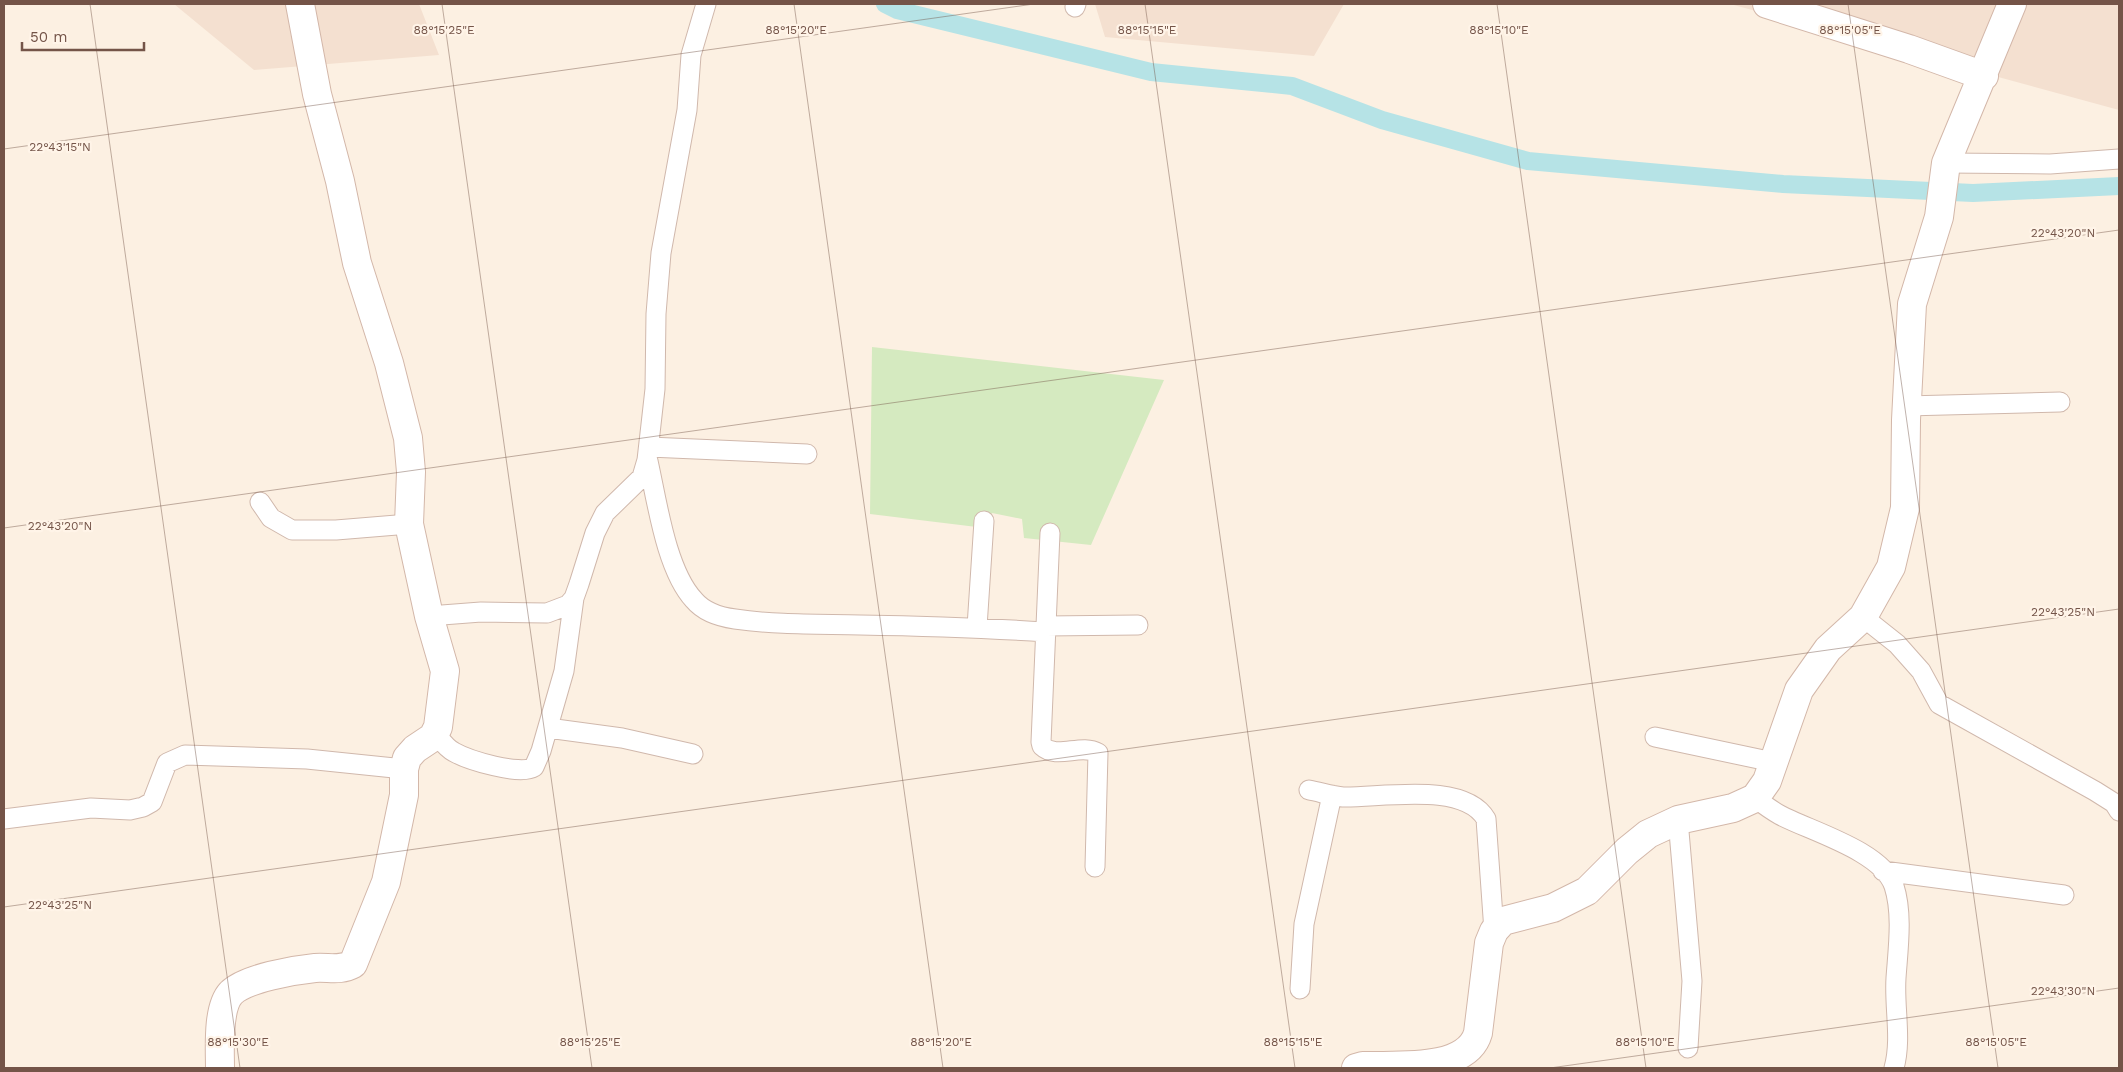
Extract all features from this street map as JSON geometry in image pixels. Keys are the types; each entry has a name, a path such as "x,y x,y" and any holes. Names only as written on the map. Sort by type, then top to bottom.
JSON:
{"street":[{"path":"220,1068 222,1015 231,993 261,978 317,968 346,968 353,964 386,882 404,795 404,769 407,758 435,733 438,727 445,671 429,616 409,524 412,472 408,438 389,364 357,263 340,181 317,94 300,4"},
{"path":"435,733 445,745 461,756 500,767 522,770 530,770 536,763 564,671 574,598 595,533 605,513 642,476 648,453 655,389 656,314 661,253 687,110 691,56 706,4"},
{"path":"1768,4 1909,49 1984,76"},
{"path":"1356,1068 1363,1066 1439,1063 1454,1060 1468,1051 1475,1044 1478,1033 1489,943 1494,931 1504,922 1554,908 1586,891 1627,851 1648,834 1678,820 1733,808 1754,798 1766,781 1799,690 1828,649 1863,618 1891,566 1905,508 1906,406 1912,304 1939,217 1946,163 1984,76 2012,4"},
{"path":"1946,163 2050,164 2119,159"},
{"path":"1906,406 2060,402"},
{"path":"648,453 807,454"},
{"path":"648,453 666,539 674,562 686,590 695,602 711,613 734,619 794,624 1046,629 1138,624"},
{"path":"260,502 272,518 292,530 336,530 409,524"},
{"path":"977,627 984,520"},
{"path":"1050,533 1041,742 1042,746 1049,751 1090,750 1098,753 1095,867"},
{"path":"429,616 480,612 547,613 568,605 574,598"},
{"path":"1863,618 1897,644 1922,671 1939,704 2039,761 2095,790 2114,804 2119,811"},
{"path":"548,728 622,738 693,754"},
{"path":"1655,737 1773,762"},
{"path":"4,819 91,808 130,810 143,807 152,802 167,763 185,755 307,759 404,769"},
{"path":"1309,790 1332,795 1368,796 1400,793 1447,797 1473,804 1486,819 1489,838 1494,931"},
{"path":"1300,989 1304,924 1332,795"},
{"path":"1754,798 1780,815 1840,840 1883,871 1894,886 1898,914 1895,1005 1898,1052 1894,1068"},
{"path":"1678,820 1692,981 1688,1048"},
{"path":"1883,871 2064,895"}],"shaded area":[{"path":"174,4 419,4 439,55 254,70"},
{"path":"1095,4 1344,4 1314,56 1105,37"},
{"path":"1730,4 2119,4 2119,110"}],"green space":[{"path":"872,347 1164,380 1091,545 1024,538 1022,519 992,513 985,528 870,514"}],"waterway":[{"path":"885,4 897,10 1151,72 1292,86 1382,120 1528,161 1783,184 1973,193 2119,186"}]}
